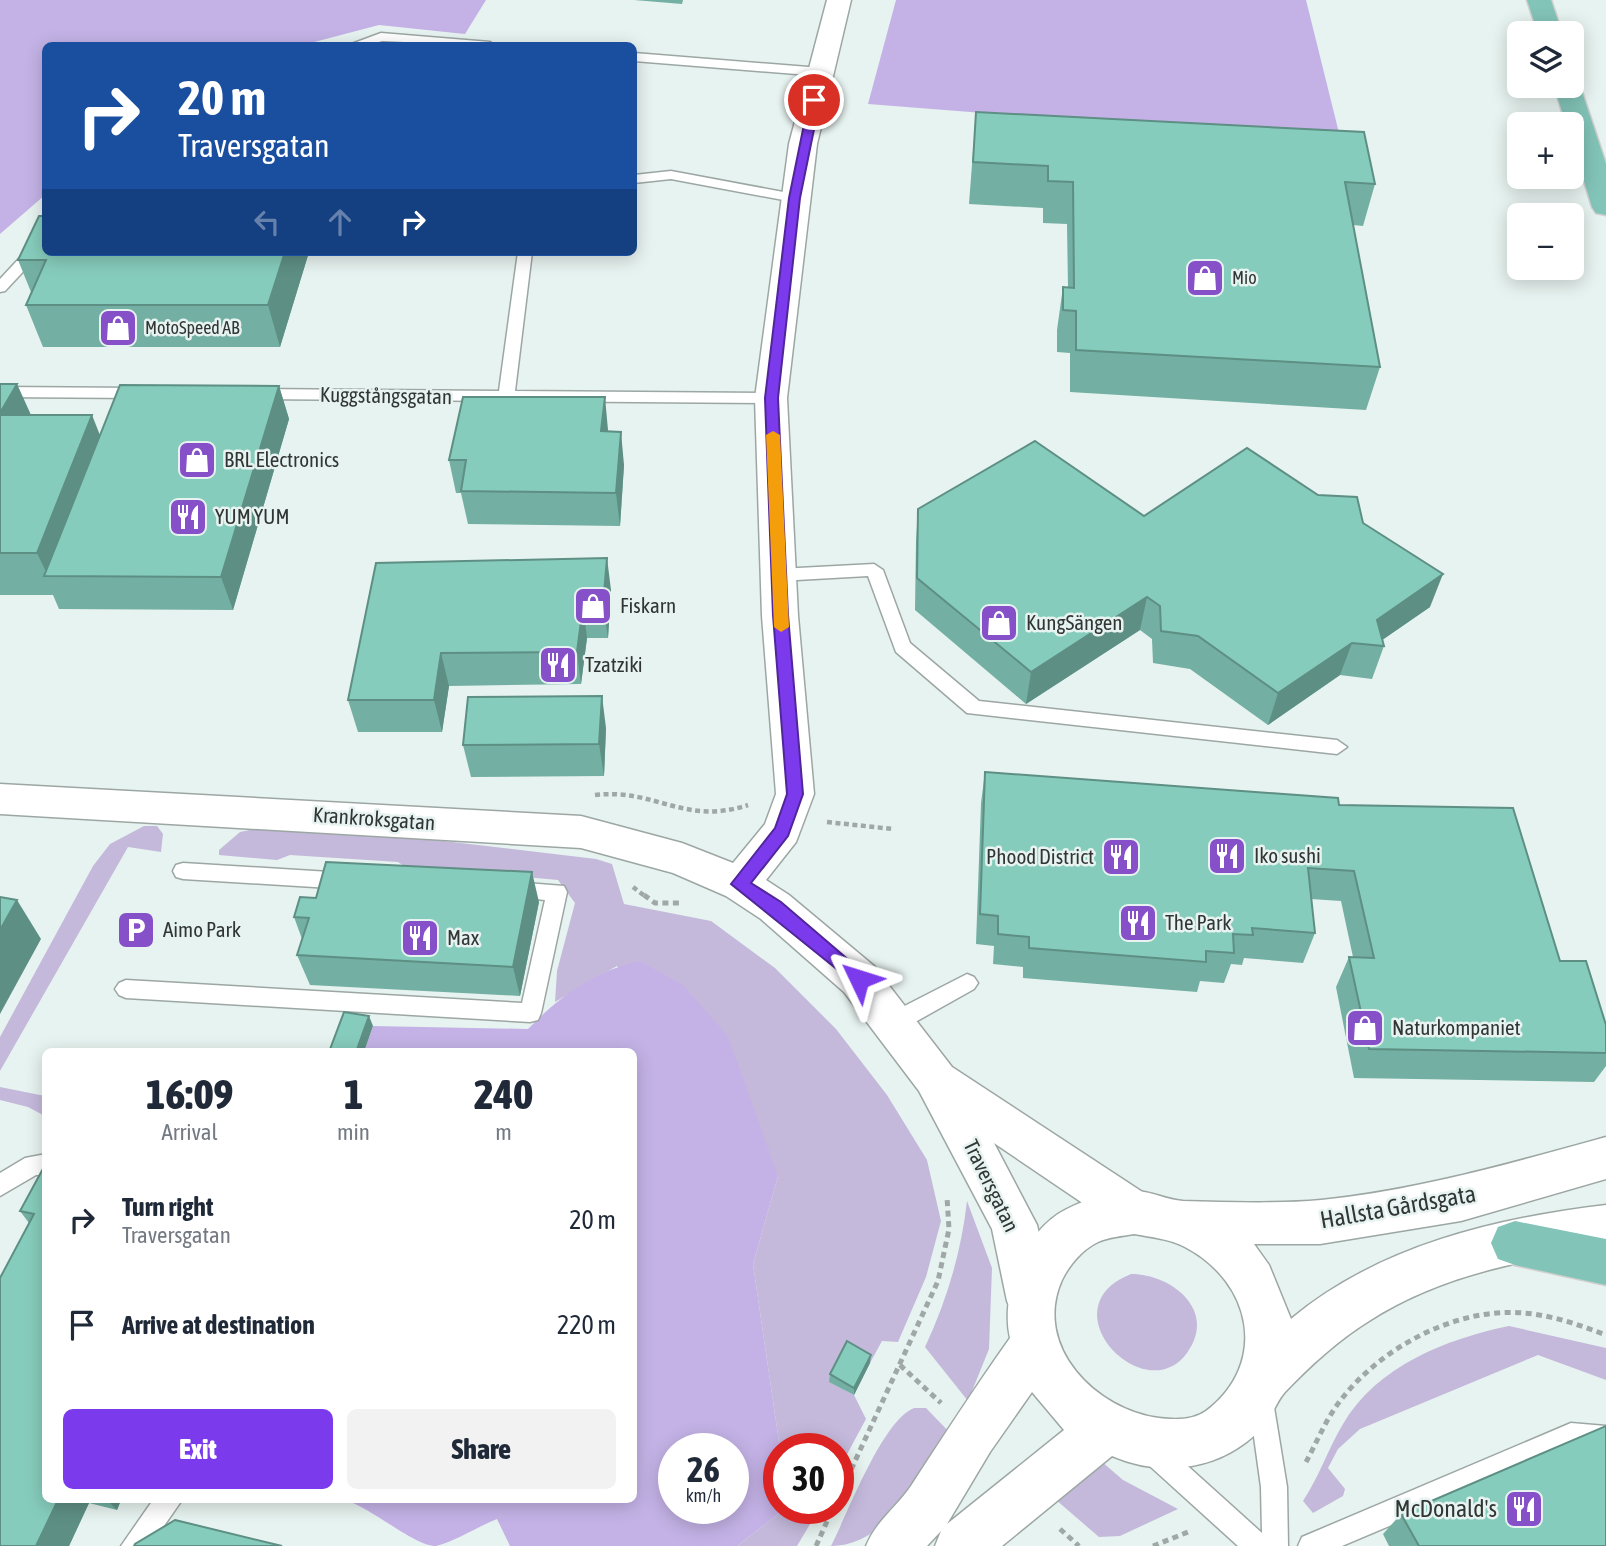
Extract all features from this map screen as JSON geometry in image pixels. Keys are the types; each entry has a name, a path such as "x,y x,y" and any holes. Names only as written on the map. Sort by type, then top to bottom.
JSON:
{"main road":[{"path":"1539,0 1546,21"},
{"path":"1571,98 1606,207"},
{"path":"1515,1243 1606,1262"}],"street":[{"path":"740,884 782,831 795,794 779,575 771,398 794,198 803,144 839,0"},
{"name":"Krankroksgatan","path":"0,799 581,832 682,859 740,884"},
{"name":"Traversgatan","path":"740,884 775,907 859,979 935,1077 1014,1225 1033,1323"},
{"name":"Traversgatan","path":"935,1077 1134,1212"},
{"name":"Hallsta Gårdsgata","path":"1185,1223 1320,1222 1461,1199 1606,1158"},
{"path":"1263,1383 1271,1345 1267,1314 1256,1284 1237,1259 1221,1245 1185,1223 1134,1212 1104,1217 1077,1228 1050,1256 1039,1272 1033,1323 1045,1370 1060,1393 1124,1437 1181,1445 1214,1435 1241,1417 1263,1383 1323,1324 1399,1278 1515,1243 1560,1232 1606,1227"},
{"path":"892,1546 927,1508 972,1434 1033,1323"},
{"path":"961,1546 1124,1437"}],"lane":[{"path":"365,42 381,37 441,42"},
{"path":"637,57 821,72"},
{"path":"637,179 671,175 794,198"},
{"path":"0,288 42,242"},
{"path":"506,397 524,256"},
{"path":"0,392 158,393"},
{"name":"Kuggstångsgatan","path":"242,394 771,398"},
{"path":"779,575 874,570 902,647 974,708 1337,747"},
{"path":"183,872 363,881"},
{"path":"126,989 530,1013 556,892 487,888"},
{"path":"893,1023 967,983"},
{"path":"0,1185 33,1166 42,1165"},
{"path":"1263,1383 1274,1487 1275,1546"},
{"path":"1311,1546 1571,1436 1606,1439"},
{"path":"1124,1437 1257,1546"},
{"path":"134,1546 168,1503"}],"path":[{"path":"630,878 632,886 655,903 687,903"},
{"path":"854,1463 938,1281 947,1249 951,1215 945,1185"},
{"path":"1274,1487 1294,1476 1304,1466 1341,1401 1375,1366 1441,1327 1495,1313 1533,1314 1578,1324 1606,1335"},
{"path":"1153,1546 1221,1516"},
{"path":"816,1546 826,1524"}],"shaded area":[{"path":"0,0 486,0 465,34 379,25 314,42 42,42 42,198 0,234"},
{"path":"896,0 1306,0 1341,141 868,104"},
{"path":"144,826 157,826 163,834 161,852 128,847 0,1071 0,1037 93,866 110,844"},
{"path":"259,828 435,840 596,859 612,864 624,904 711,921 775,968 836,1029 887,1095 927,1160 941,1221 926,1277 898,1342 882,1341 870,1363 830,1382 854,1395 866,1419 854,1441 854,1433 778,1433 753,1264 778,1176 617,966 555,1002 557,971 575,903 558,880 404,866 398,862 290,855 277,860 219,855 219,850 240,832"},
{"path":"640,961 683,985 728,1036 778,1176 753,1264 778,1433 763,1433 763,1524 766,1524 737,1546 510,1546 497,1519 444,1544 427,1544 353,1503 637,1503 637,1048 365,1048 373,1026 528,1029 552,1006 593,978"},
{"path":"0,1087 42,1095 42,1114 28,1107 0,1100"},
{"path":"967,1201 992,1268 989,1349 968,1401 925,1347 952,1276"},
{"path":"1131,1274 1161,1280 1175,1288 1194,1310 1197,1323 1195,1338 1187,1353 1169,1368 1148,1370 1128,1362 1111,1348 1100,1329 1098,1309 1107,1290"},
{"path":"1509,1326 1606,1348 1606,1380 1538,1355 1360,1429 1338,1449 1328,1468 1345,1489 1343,1496 1313,1513 1303,1501 1343,1424 1374,1386 1415,1358 1438,1347"},
{"path":"914,1408 926,1408 954,1437 917,1489 886,1522 869,1535 851,1543 831,1546 841,1524 854,1524 854,1495 878,1449 902,1416"},
{"path":"1094,1455 1123,1480 1178,1509 1120,1536 1099,1537 1048,1493"},
{"path":"766,1524 810,1524 797,1546 737,1546"}],"building":[{"name":"Mio","path":"976,112 1364,132 1375,184 1345,182 1380,367 1076,350 1076,311 1063,310 1063,287 1074,288 1073,182 1048,181 1048,166 973,162"},
{"path":"39,216 42,216 42,256 284,256 268,305 26,305 46,260 18,260"},
{"path":"0,384 17,384 0,413"},
{"path":"120,385 279,386 221,577 44,576"},
{"path":"463,397 605,397 601,431 621,432 616,493 461,491 466,460 449,460"},
{"path":"0,415 92,415 37,553 0,553"},
{"path":"1035,441 1144,516 1247,448 1318,495 1357,497 1363,523 1443,574 1377,620 1384,646 1352,643 1278,693 1198,636 1161,631 1160,606 1147,597 1031,672 917,578 918,509"},
{"path":"607,558 603,605 583,606 577,652 441,653 434,700 348,700 376,563"},
{"path":"602,696 599,744 463,745 468,697"},
{"name":"The Park","path":"985,772 1338,798 1339,805 1513,808 1560,961 1586,961 1606,1025 1606,1053 1369,1049 1349,957 1374,958 1354,871 1308,868 1315,933 1252,928 1253,935 1233,934 1234,953 1206,951 1206,962 1029,948 1029,937 998,934 998,916 980,914"},
{"name":"Max","path":"326,862 532,872 513,967 297,955 309,918 294,917 300,897 316,898"},
{"path":"0,897 17,900 0,930"},
{"path":"344,1012 369,1016 357,1048 330,1048"},
{"path":"42,1171 42,1503 57,1503 36,1546 0,1546 0,1278 34,1214 20,1211"},
{"path":"847,1341 871,1355 854,1388 830,1374"},
{"name":"McDonald's","path":"1606,1426 1606,1546 1419,1546 1401,1514"},
{"path":"175,1520 282,1546 134,1546"}],"slow traffic":[{"path":"773,435 781,627"}],"place":[{"name":"Mio","path":"1205,278"},
{"name":"MotoSpeed AB","path":"118,328"},
{"name":"BRL Electronics","path":"197,460"},
{"name":"YUM YUM","path":"188,517"},
{"name":"Fiskarn","path":"593,606"},
{"name":"KungSängen","path":"999,623"},
{"name":"Tzatziki","path":"558,665"},
{"name":"Iko sushi","path":"1227,856"},
{"name":"Phood District","path":"1121,857"},
{"name":"The Park","path":"1138,923"},
{"name":"Aimo Park","path":"136,930"},
{"name":"Max","path":"420,938"},
{"name":"Naturkompaniet","path":"1365,1028"},
{"name":"McDonald's","path":"1524,1509"}],"route":[{"path":"814,100 794,198 782,323 771,398 780,615 795,794 782,831 740,884 775,907 859,979"}]}
